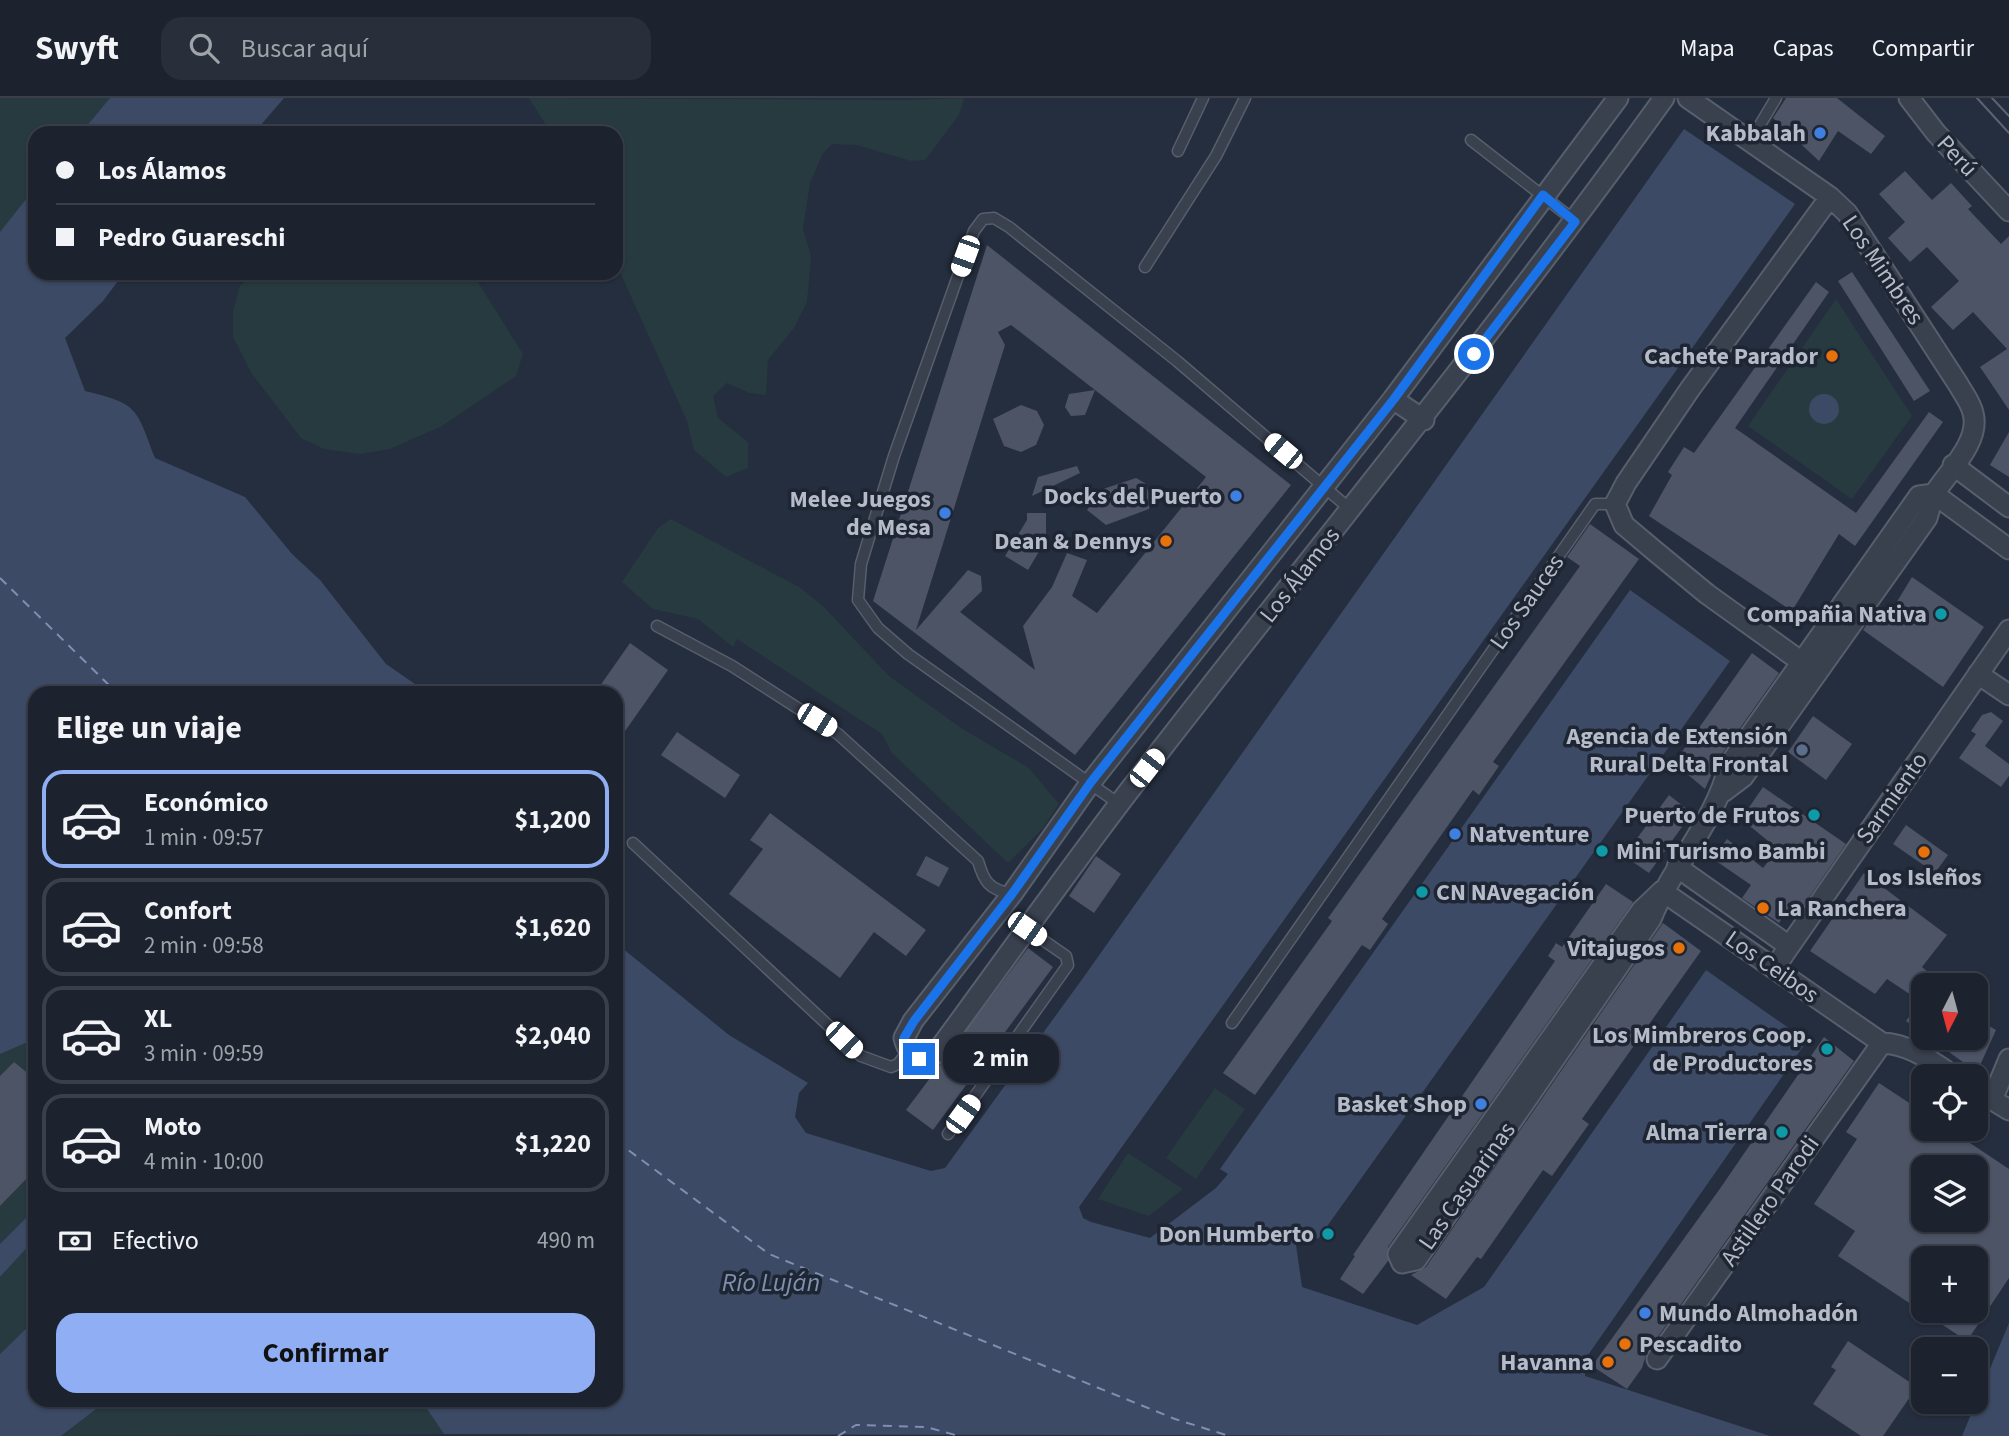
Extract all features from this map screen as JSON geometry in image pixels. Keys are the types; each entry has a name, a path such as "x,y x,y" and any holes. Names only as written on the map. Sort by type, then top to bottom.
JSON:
{"street":[{"path":"909,1050 904,1038 914,1021 1012,894 1091,782 1394,399 1543,195 1618,98"},
{"name":"Los Álamos","path":"909,1050 919,1059 928,1059 937,1052 1119,804 1424,420 1575,222 1664,98"},
{"name":"Los Mimbres","path":"1688,98 1830,197 1847,213 1968,401 1975,422"},
{"name":"Perú","path":"1909,98 1936,133 2009,211"},
{"path":"1810,668 1707,594 1624,525 1615,504 1626,483 1690,390 1830,197"},
{"path":"1394,399 1424,420"},
{"name":"Las Casuarinas","path":"1662,891 1641,911 1537,1054 1398,1254 1402,1264 1416,1260 1651,919 1662,891 1723,792 1729,765 1810,668 1919,496 1934,494 1971,440 1975,422"},
{"path":"1953,466 2009,507"},
{"path":"1934,494 2009,549"},
{"name":"Sarmiento","path":"1775,967 2009,630"},
{"path":"1978,674 2009,695"},
{"path":"1677,867 1789,946"},
{"path":"1025,874 1053,894"},
{"name":"Los Ceibos","path":"1662,891 1882,1043"},
{"path":"1882,1043 1899,1044 1935,1064"},
{"name":"Astillero Parodi","path":"1657,1359 1882,1043"},
{"path":"1992,1100 2009,1059"}],"lane":[{"path":"1178,151 1203,98"},
{"path":"1145,267 1216,156 1244,98"},
{"path":"1751,140 1776,98"},
{"path":"1471,140 1575,222"},
{"path":"1119,804 908,654 878,628 859,600 861,564 894,456 974,231 983,219 994,218 1009,226 1177,361 1351,510"},
{"name":"Los Sauces","path":"1232,1023 1595,504 1615,504"},
{"path":"657,626 732,666 838,733 978,861 984,882 995,891 1012,894"},
{"path":"633,843 759,957 861,1056 891,1067 898,1064 909,1050"},
{"path":"948,1134 1068,965 1066,956 1027,929"}],"green space":[{"path":"0,98 111,98 88,126 28,126 28,199 0,233"},
{"path":"529,98 964,98 959,115 925,160 911,161 857,145 832,144 823,153 810,183 803,229 811,256 807,302 794,328 768,360 766,395 750,393 727,383 713,396 718,418 748,442 748,468 726,477 694,450 687,421 623,279 623,126 547,126"},
{"path":"246,280 476,280 523,354 516,376 442,426 390,449 359,454 324,449 301,438 252,374 233,337 233,312 240,286"},
{"path":"1836,299 1912,416 1852,499 1748,426"},
{"path":"671,519 799,587 823,606 889,676 961,728 1029,768 1059,804 1043,828 1008,863 892,753 882,734 737,639 733,647 698,619 653,609 622,582 658,528"},
{"path":"28,1042 28,1073 14,1062 0,1076 0,1054"},
{"path":"1215,1088 1245,1109 1196,1179 1166,1158"},
{"path":"1128,1153 1183,1189 1149,1216 1098,1199"},
{"path":"28,1177 28,1216 0,1244 0,1206"},
{"path":"28,1247 28,1327 0,1354 0,1277"},
{"path":"99,1407 426,1407 444,1433 465,1434 61,1436"}],"water":[{"path":"110,98 284,98 260,126 87,126"},
{"name":"Río Luján","path":"1684,129 1795,204 1079,1207 1083,1218 1091,1222 1150,1238 1216,1188 1228,1174 1220,1169 1630,590 1730,661 1318,1239 1303,1229 1295,1238 1302,1287 1417,1325 1484,1287 1706,970 1807,1041 1586,1358 1585,1376 1770,1436 444,1434 426,1407 623,1407 623,949 729,1035 808,1083 799,1093 795,1117 806,1133 931,1171 945,1168 1083,978"},
{"path":"28,197 28,280 119,280 103,301 65,338 85,391 116,400 133,411 144,428 155,458 245,497 292,554 320,580 386,664 418,686 28,686 28,1042 0,1054 0,232"},
{"path":"1824,394 1835,398 1839,409 1835,420 1824,424 1813,420 1809,409 1813,398"},
{"path":"28,1216 28,1247 0,1277 0,1244"},
{"path":"2009,1323 2009,1436 1962,1436 1971,1414 1988,1414 1988,1373"},
{"path":"28,1327 28,1407 99,1407 61,1436 0,1436 0,1354"}],"building":[{"path":"1786,98 1837,98 1885,136 1871,154 1838,131 1819,161 1773,118"},
{"path":"1905,171 1932,200 1951,183 1972,206 1968,209 2001,244 2009,236 2009,410 1980,367 2007,349 1973,312 1953,330 1931,307 1959,281 1927,247 1910,262 1888,238 1905,222 1879,194"},
{"name":"Docks del Puerto","path":"987,245 1291,485 1075,755 873,601","holes":["1011,325 1206,477 1097,613 1072,596 1087,560 1067,553 1052,587 1023,626 1035,670 960,612 982,591 981,576 968,570 916,630 1005,345 998,332"]},
{"path":"1852,272 1930,391 1914,401 1838,281"},
{"path":"1816,282 1829,292 1735,428 1856,513 1929,412 1943,422 1855,546 1839,534 1792,611 1649,516 1672,475 1668,472 1684,447 1694,453"},
{"path":"1095,390 1085,415 1071,416 1065,407 1069,394"},
{"path":"1021,405 1037,411 1044,425 1036,445 1021,452 1004,446 993,419"},
{"path":"2009,432 2009,477 1990,465"},
{"path":"1077,466 1080,473 1032,496 1038,477"},
{"path":"1136,478 1145,483 1152,501 1149,509 1106,525 1087,510 1100,490"},
{"path":"1027,513 1046,513 1046,540 1028,570 1005,556 1027,520"},
{"path":"1590,524 1639,559 1493,762 1499,766 1479,795 1473,790 1382,919 1388,924 1370,950 1362,945 1255,1095 1223,1073 1332,921 1328,918 1580,566 1567,557"},
{"path":"1912,577 1984,627 1943,687 1863,630 1880,606 1890,613"},
{"path":"630,643 668,670 623,734 623,686 600,686"},
{"path":"1752,653 1779,673 1719,758 1705,789 1674,763"},
{"path":"1991,712 2003,721 1985,746 2009,764 2009,776 2001,787 1959,758 1976,734 1971,731 1982,715"},
{"path":"1813,716 1852,744 1826,780 1788,752"},
{"path":"677,732 740,775 725,798 661,755"},
{"path":"1763,787 1846,844 1796,916 1787,910 1779,923 1742,898 1751,885 1713,859 1727,839 1763,868 1778,849 1741,819"},
{"path":"1669,795 1692,813 1649,873 1624,856"},
{"path":"770,813 926,930 906,956 874,932 840,978 729,894 763,849 750,840"},
{"name":"Los Isleños","path":"1906,825 1948,855 1935,873 1893,844"},
{"path":"926,856 949,868 939,887 916,875"},
{"path":"1096,856 1121,874 1094,913 1069,896"},
{"path":"1864,873 1947,935 1922,967 1929,973 1911,973 1911,995 1887,979 1875,994 1810,951"},
{"path":"1606,884 1633,902 1388,1247 1388,1261 1363,1294 1340,1279 1355,1256 1353,1255 1555,961 1548,956 1556,943 1562,947"},
{"path":"1663,923 1701,951 1582,1119 1589,1124 1552,1176 1543,1170 1481,1259 1477,1257 1446,1299 1411,1275 1426,1267"},
{"path":"1028,948 1053,967 933,1130 906,1110"},
{"path":"1988,1025 1996,1030 1988,1048"},
{"path":"1824,1037 1854,1061 1647,1352 1642,1368 1627,1389 1592,1366 1719,1190"},
{"path":"1946,1050 1987,1050 1981,1064 1966,1064"},
{"path":"14,1062 28,1073 28,1177 0,1206 0,1076"},
{"path":"1879,1083 1911,1104 1911,1141 1967,1141 1988,1155 2009,1169 2009,1278 1988,1310 1988,1246 1911,1246 1911,1304 1838,1256 1855,1231 1814,1204 1857,1139 1846,1132"},
{"path":"1940,1323 1979,1323 1970,1337 1961,1337"},
{"path":"1848,1341 1911,1383 1911,1396 1883,1436 1861,1436 1813,1404 1836,1370 1831,1367"}],"ferry route":[{"path":"0,578 110,686"},
{"path":"623,1146 769,1254 1175,1419 1229,1436"},
{"path":"838,1436 856,1425 926,1427 959,1436"}],"tram line":[{"path":"1977,98 2009,133"},
{"path":"1992,98 2009,116"}],"place":[{"name":"Kabbalah","path":"1820,133"},
{"name":"Cachete Parador","path":"1832,356"},
{"name":"Docks del Puerto","path":"1236,496"},
{"name":"Melee Juegos de Mesa","path":"945,513"},
{"name":"Dean & Dennys","path":"1166,541"},
{"name":"Compañia Nativa","path":"1941,614"},
{"name":"Agencia de Extensión Rural Delta Frontal","path":"1802,750"},
{"name":"Puerto de Frutos","path":"1814,815"},
{"name":"Natventure","path":"1455,834"},
{"name":"Mini Turismo Bambi","path":"1602,851"},
{"name":"Los Isleños","path":"1924,852"},
{"name":"CN NAvegación","path":"1422,892"},
{"name":"La Ranchera","path":"1763,908"},
{"name":"Vitajugos","path":"1679,948"},
{"name":"Los Mimbreros Coop. de Productores","path":"1827,1049"},
{"name":"Basket Shop","path":"1481,1104"},
{"name":"Alma Tierra","path":"1782,1132"},
{"name":"Don Humberto","path":"1328,1234"},
{"name":"Mundo Almohadón","path":"1645,1313"},
{"name":"Pescadito","path":"1625,1344"},
{"name":"Havanna","path":"1608,1362"}],"route":[{"path":"919,1059 909,1050 904,1038 914,1021 1012,894 1091,782 1394,399 1543,195 1575,222 1474,354"}]}
